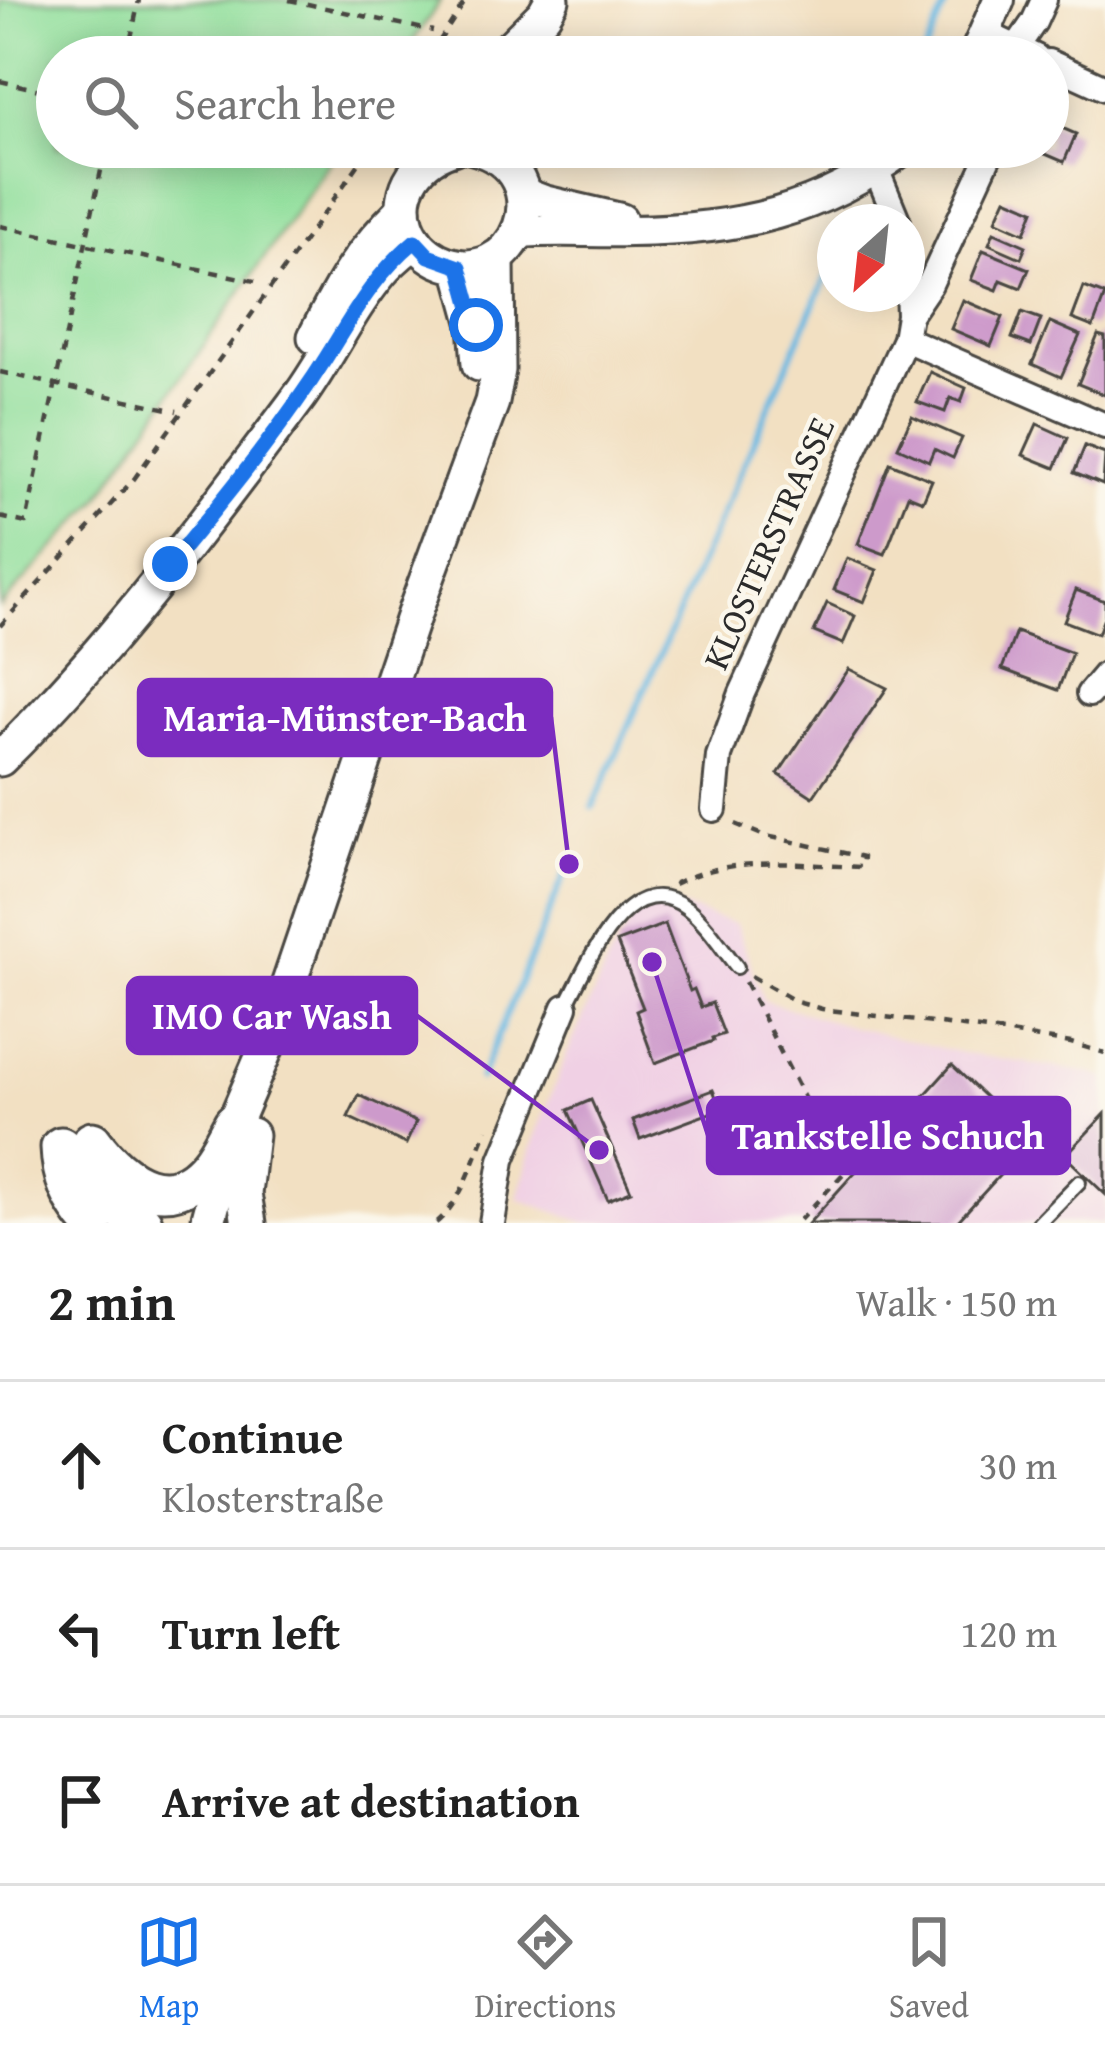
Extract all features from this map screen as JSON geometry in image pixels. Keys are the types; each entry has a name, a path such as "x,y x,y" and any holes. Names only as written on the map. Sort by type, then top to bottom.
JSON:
{"highway":[{"path":"76,1145 148,1188 164,1190 181,1187 211,1163 234,1124"},
{"path":"76,1145 62,1168 69,1190 92,1223"},
{"path":"76,1145 104,1194 142,1223"}],"main road":[{"path":"522,36 552,0"},
{"path":"541,36 564,0"},
{"path":"418,168 407,188 410,225 429,256 460,267 496,258 519,232 524,193 508,168"},
{"path":"0,732 174,531 295,370 363,251 410,225"},
{"path":"0,759 217,508 310,382 410,225"},
{"path":"224,1222 234,1124 270,1039 492,402 498,370 496,258"},
{"path":"460,267 479,355 477,444"},
{"path":"224,1222 244,1194 270,1039"}],"street":[{"path":"984,36 1000,0"},
{"path":"1030,36 1044,0"},
{"path":"1069,72 1103,87"},
{"path":"1069,83 1103,87"},
{"name":"KLOSTERSTRASSE","path":"714,809 718,756 742,693 983,168"},
{"path":"519,232 707,227 784,212 832,194 877,169 891,204"},
{"path":"524,193 668,229"},
{"name":"KLOSTERSTRASSE","path":"907,312 907,327"},
{"path":"907,327 1105,426"},
{"path":"492,1223 502,1160 565,1006"}],"lane":[{"path":"565,1006 612,925 650,896 683,905 737,967"},
{"path":"1039,1223 1079,1181"}],"path":[{"path":"131,36 139,0"},
{"path":"289,0 433,31"},
{"path":"443,36 466,0"},
{"path":"0,81 36,89"},
{"path":"0,517 26,523 101,168"},
{"path":"0,626 134,479 356,168"},
{"path":"0,226 259,282"},
{"path":"0,372 177,411"},
{"path":"650,896 716,867 750,863 862,867 863,857 762,835 732,823 714,809"},
{"path":"737,967 774,991 822,1009 1003,1032 1105,1053"},
{"path":"737,967 843,1174 797,1223"},
{"path":"436,1223 456,1198 490,1123"}],"shaded area":[{"path":"664,904 736,924 764,1001 962,1053 1105,1078 1105,1223 586,1223 518,1199 535,1136 610,957 634,916"}],"green space":[{"path":"0,0 441,0 416,36 36,36 36,168 326,168 97,501 0,607"}],"building":[{"path":"1006,198 1034,210 1025,233 996,220"},
{"path":"994,232 1026,246 1021,258 989,244"},
{"path":"983,250 1029,269 1021,288 1001,280 997,290 971,280"},
{"path":"1084,287 1105,295 1093,327 1072,319"},
{"path":"963,300 1003,317 991,346 951,329"},
{"path":"1022,312 1041,319 1031,345 1012,338"},
{"path":"1050,322 1080,335 1061,377 1032,364"},
{"path":"1098,335 1105,337 1105,395 1078,384"},
{"path":"930,372 966,388 961,402 950,398 945,412 917,402"},
{"path":"912,416 962,438 953,458 934,449 929,461 898,447"},
{"path":"1037,424 1068,438 1055,468 1023,455"},
{"path":"1085,446 1105,454 1103,485 1074,473"},
{"path":"890,463 932,480 923,501 908,495 885,554 858,544"},
{"path":"847,558 877,570 864,602 834,590"},
{"path":"1076,590 1105,601 1098,634 1064,621"},
{"path":"827,603 855,616 843,644 814,632"},
{"path":"1016,632 1072,653 1058,690 1002,669"},
{"path":"849,669 887,688 813,797 778,774"},
{"path":"665,924 690,991 694,989 701,1007 712,1003 724,1034 655,1063 636,1011 643,1008 617,942"},
{"path":"952,1065 1031,1141 956,1223 809,1223"},
{"path":"713,1090 721,1109 640,1139 633,1120"},
{"path":"359,1095 416,1122 406,1144 348,1117"},
{"path":"591,1100 631,1191 608,1200 568,1110"},
{"path":"1105,1114 1105,1194 1065,1156"}],"waterway":[{"path":"932,36 948,0"},
{"path":"593,807 817,298"},
{"path":"480,1079 569,864"}],"place":[{"name":"Maria-Münster-Bach","path":"569,864"},
{"name":"Tankstelle Schuch","path":"652,962"},
{"name":"IMO Car Wash","path":"599,1150"}],"route":[{"path":"170,564 310,382 380,274 415,241 429,256 460,267 476,325"}]}
